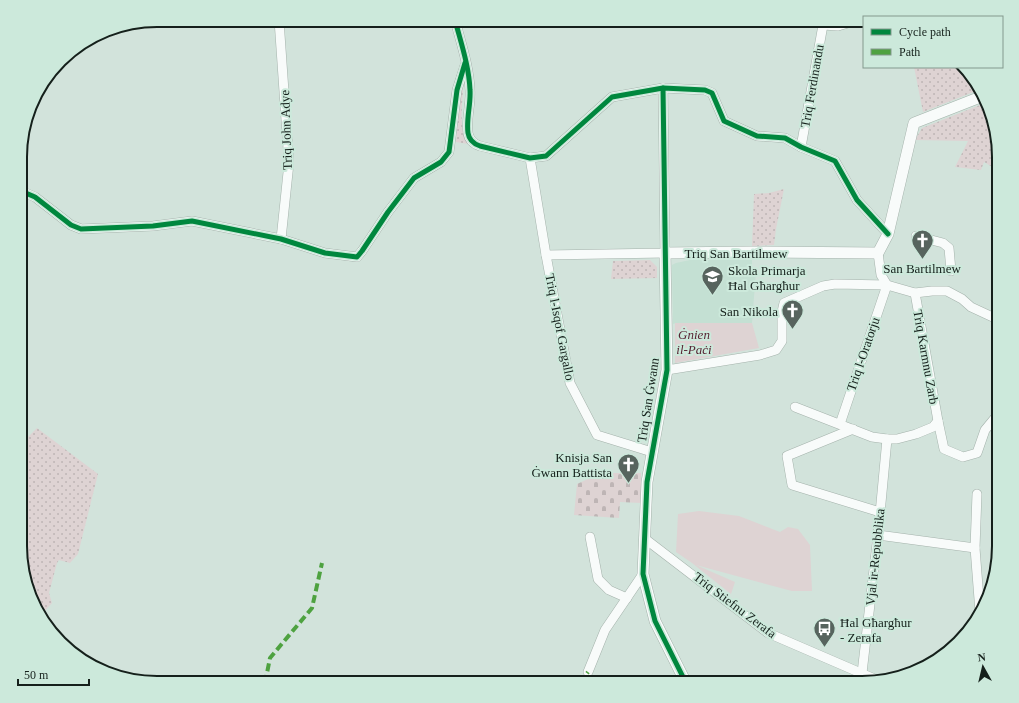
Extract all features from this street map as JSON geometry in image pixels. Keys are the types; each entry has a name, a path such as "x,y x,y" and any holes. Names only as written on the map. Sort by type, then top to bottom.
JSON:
{"street":[{"name":"Triq John Adye","path":"279,27 289,163 281,240"},
{"path":"457,27 466,62 471,90 468,116 468,134 474,143 480,146 530,158 546,156 612,97 663,88 704,90 712,93 724,121 757,136 785,138 801,147 835,161 857,200 888,234"},
{"name":"Triq Ferdinandu","path":"801,147 821,27"},
{"path":"27,194 35,198 71,225 81,229 153,226 192,221 281,240 325,253 356,257 362,251 388,212 414,178 441,162 449,152 457,90 466,62"},
{"name":"Triq San Ġwann","path":"663,88 667,370 647,482 644,574 655,621 682,676"},
{"path":"887,285 881,275 878,253 888,234 914,123 978,98"},
{"name":"Triq l-Isqof Gargallo","path":"530,158 546,255 570,383 597,435 652,452"},
{"path":"916,236 943,243 949,248 951,271"},
{"name":"Triq San Bartilmew","path":"546,255 752,252 878,253"},
{"path":"667,370 760,355 776,350 782,341 782,312 784,303 823,286 835,284 887,285 915,293 947,291 962,299 971,307 992,317"},
{"name":"Triq l-Oratorju","path":"840,424 887,285"},
{"name":"Triq Karmnu Zarb","path":"915,293 944,449 963,457 977,454 985,430 992,422"},
{"path":"795,407 872,437 886,439 896,439 916,434 933,427 938,421"},
{"path":"853,429 787,456 792,485 880,512"},
{"name":"Vjal ir-Repubblika","path":"862,673 878,535 886,439"},
{"path":"977,494 976,548 979,602"},
{"path":"878,535 976,548"},
{"path":"590,537 598,579 609,590 627,598"},
{"name":"Triq Stiefnu Zerafa","path":"644,538 768,633 868,676"},
{"path":"588,672 605,630 644,574"}],"shaded area":[{"name":"Skola Primarja Ħal Għargħur","path":"690,260 752,260 752,271 756,271 752,323 673,324 672,265"}],"green space":[{"path":"914,68 957,68 975,92 923,112"},
{"path":"463,90 462,125 468,144 456,142 460,91"},
{"path":"981,105 990,131 992,167 984,162 981,170 955,167 968,141 915,140 922,128"},
{"path":"784,189 774,245 752,246 754,194 769,193"},
{"path":"650,260 657,267 657,278 611,279 613,261"},
{"name":"Ġnien il-Paċi","path":"675,323 752,323 759,348 675,363"},
{"path":"37,428 98,474 78,554 70,563 59,560 57,563 49,593 52,603 44,611 31,580 27,555 27,438"},
{"path":"601,473 641,473 641,503 620,502 619,518 574,515 577,484"},
{"path":"699,511 739,516 780,532 788,527 798,529 810,545 812,591 792,591 696,565 735,582 731,594 676,552 678,514"}],"marked path":[{"path":"266,676 270,658 312,608 322,563"},
{"path":"585,676 588,672"}],"cycle path":[{"path":"457,27 469,81 470,95 468,133 471,140 478,145 530,158 546,156 612,97 663,88 705,90 712,93 724,121 757,136 785,138 801,147 835,161 857,200 888,234"},
{"path":"27,194 35,197 71,225 81,229 153,226 192,221 281,239 325,253 357,257 414,178 441,162 449,152 457,90 465,63"},
{"path":"663,88 667,370 647,482 643,574 655,621 682,676"}],"place":[{"name":"San Bartilmew","path":"922,260"},
{"name":"Skola Primarja Ħal Għargħur","path":"713,296"},
{"name":"San Nikola","path":"793,330"},
{"name":"Knisja San Ġwann Battista","path":"628,484"},
{"name":"Ħal Għargħur - Zerafa","path":"825,648"}]}
